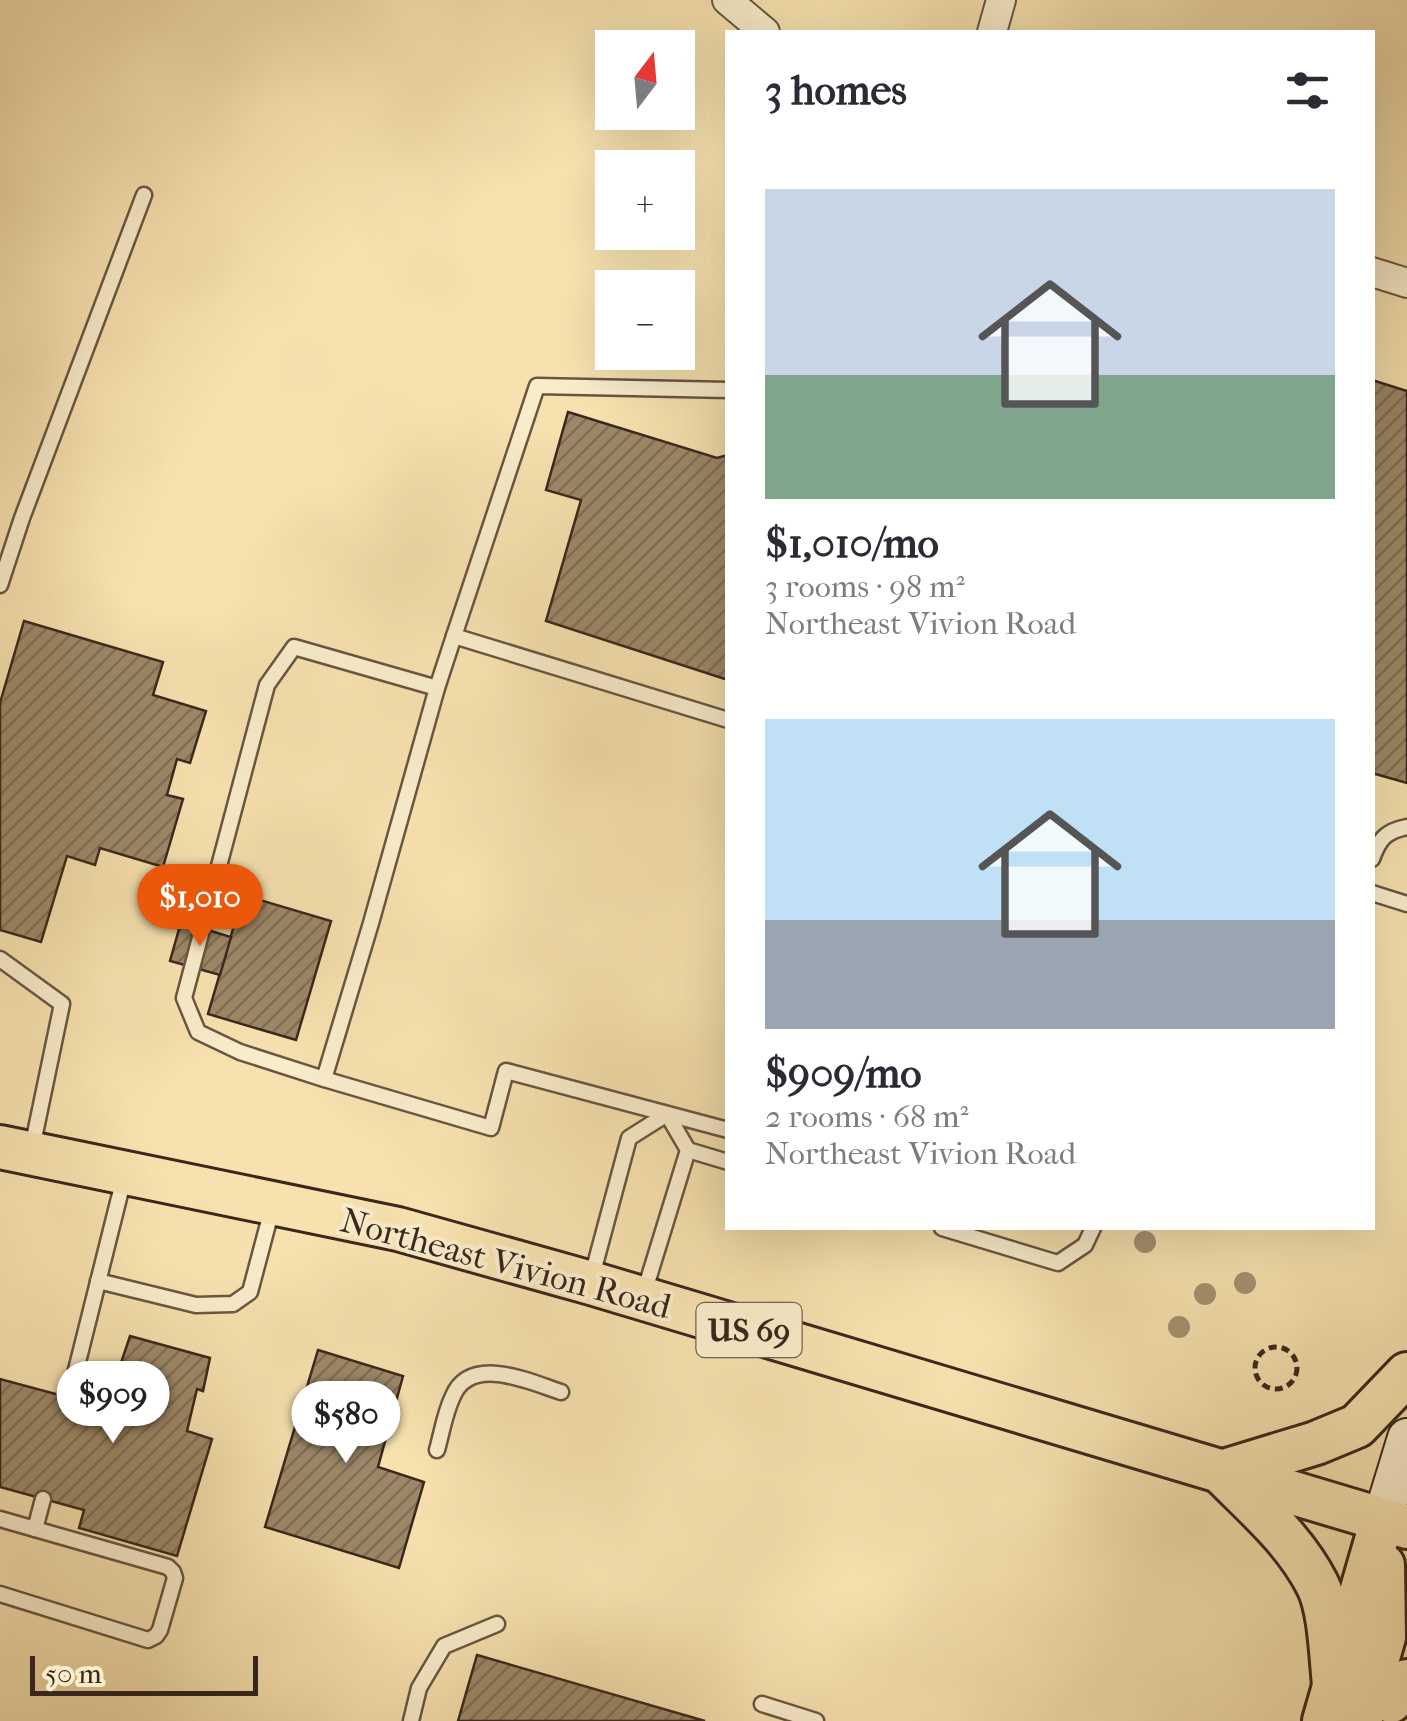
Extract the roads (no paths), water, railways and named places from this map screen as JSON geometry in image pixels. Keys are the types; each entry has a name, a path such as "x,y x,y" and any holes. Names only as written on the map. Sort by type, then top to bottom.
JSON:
{"main road":[{"name":"Northeast Vivion Road","path":"16,1151 398,1229 643,1298 1394,1524"},
{"path":"1329,1703 1329,1632 1319,1586 1283,1532 1221,1472 1357,1426 1407,1374"},
{"path":"1386,1706 1384,1637 1394,1524 1407,1438"},
{"path":"1329,1703 1394,1524"},
{"path":"1386,1706 1407,1643"}],"street":[{"path":"728,0 763,30"},
{"path":"993,30 1001,0"},
{"path":"1375,273 1407,283"}],"lane":[{"path":"0,585 144,195"},
{"path":"324,1078 437,688 536,386 725,390"},
{"path":"454,636 725,719"},
{"path":"437,688 294,646 267,685 184,998 198,1032 240,1052 491,1128 506,1071 725,1129"},
{"path":"1375,851 1392,830 1407,827"},
{"path":"1375,894 1407,904"},
{"path":"0,959 62,1004 16,1151"},
{"path":"667,1114 688,1150 725,1161"},
{"path":"590,1283 630,1138 667,1114"},
{"path":"643,1298 688,1150"},
{"path":"70,1398 125,1173"},
{"path":"98,1281 196,1305 233,1304 250,1292 273,1203"},
{"path":"949,1230 1058,1263 1085,1245 1093,1230"},
{"path":"436,1450 454,1392 471,1376 500,1372 561,1392"},
{"path":"35,1530 43,1499"},
{"path":"0,1519 168,1566 174,1572 160,1630 148,1640 0,1594"},
{"path":"411,1721 419,1688 444,1646 497,1624"},
{"path":"762,1704 816,1721"}]}
